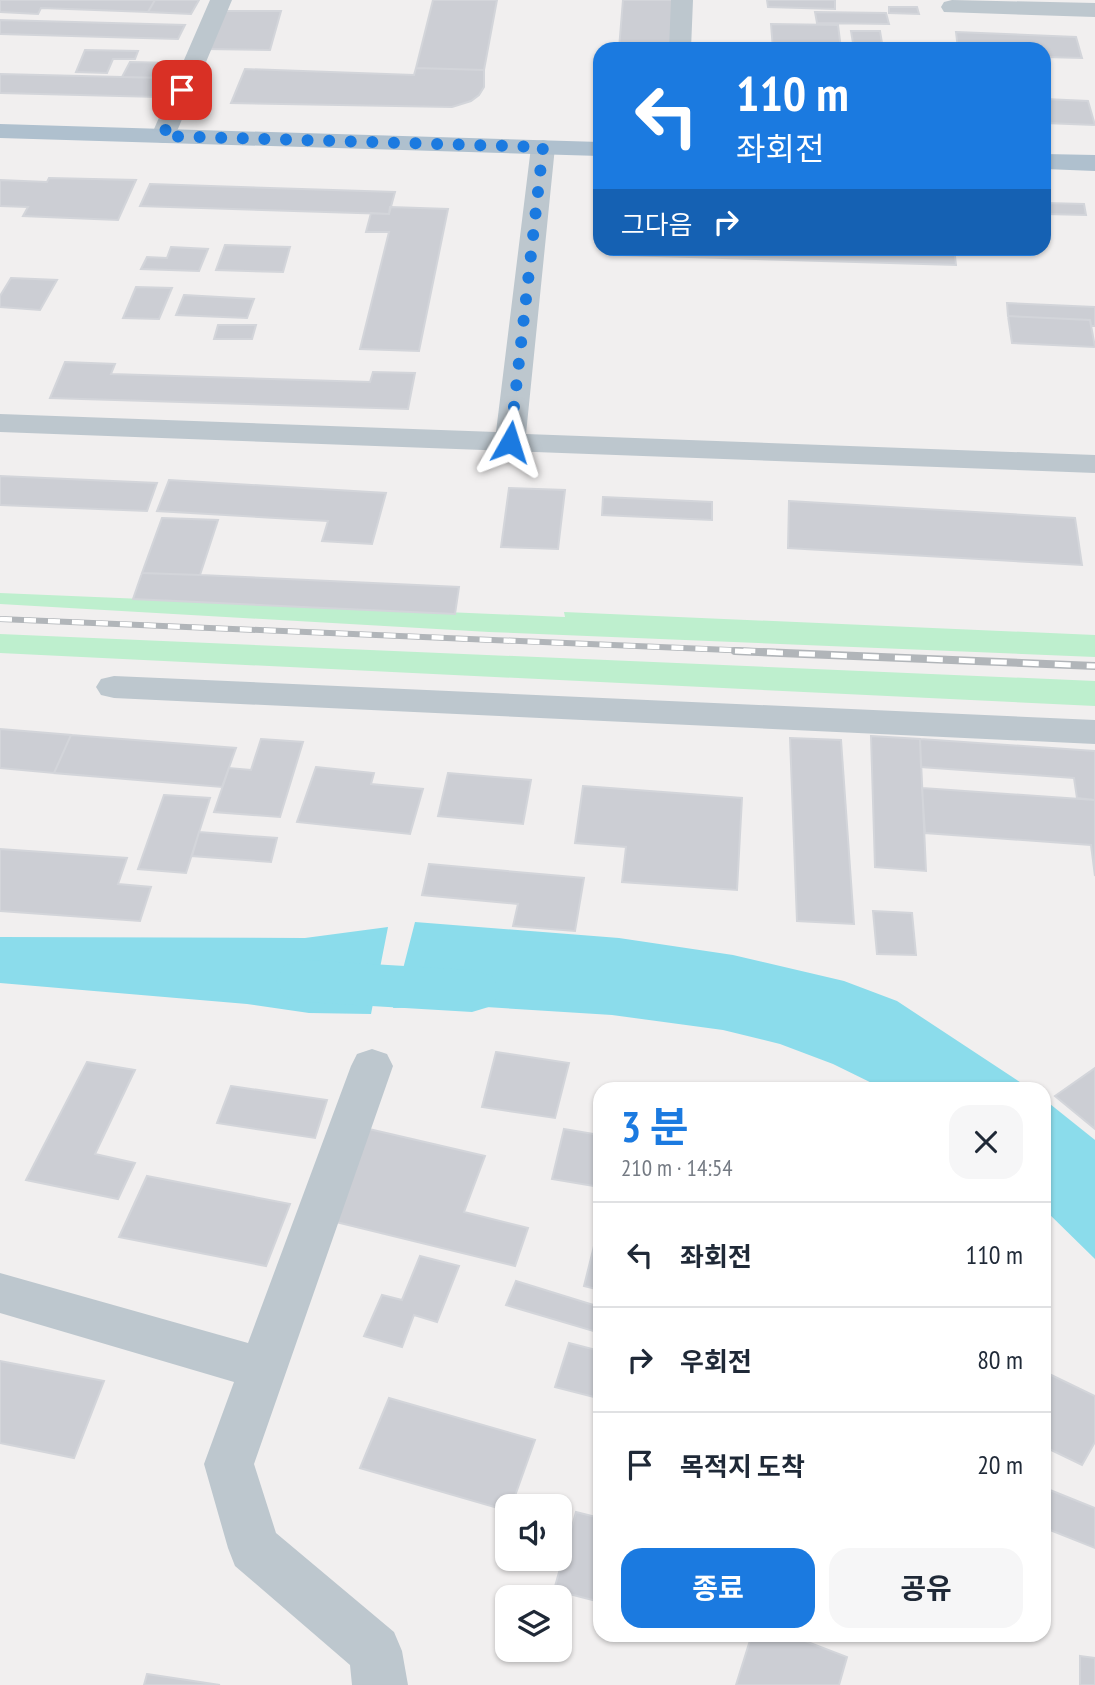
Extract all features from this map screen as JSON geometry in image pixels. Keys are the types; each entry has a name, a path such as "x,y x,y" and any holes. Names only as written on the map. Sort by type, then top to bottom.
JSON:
{"main road":[{"path":"0,131 593,149"},
{"path":"1051,162 1095,163"}],"street":[{"path":"163,136 221,0"},
{"path":"680,42 682,0"},
{"path":"952,7 1095,10"},
{"path":"510,442 543,147"},
{"path":"0,423 1095,464"},
{"path":"114,687 1095,732"},
{"path":"372,1066 229,1464 254,1548 375,1651 380,1685"},
{"path":"0,1293 262,1369"}],"green space":[{"path":"0,593 565,617 564,612 1095,635 1095,657 489,632 0,604"},
{"path":"0,634 1095,681 1095,706 0,653"}],"water":[{"path":"415,922 619,938 733,955 844,981 897,1001 1020,1082 870,1082 833,1064 780,1044 723,1030 612,1015 470,1006 393,1008"},
{"path":"388,927 371,1014 309,1013 247,1004 0,983 0,937 305,938"},
{"path":"1051,1105 1095,1140 1095,1259 1051,1216"}],"building":[{"path":"0,0 155,0 148,12 41,8 38,14 0,12"},
{"path":"155,0 199,0 191,14 148,12"},
{"path":"433,0 497,0 484,70 416,68"},
{"path":"623,0 673,0 671,42 620,42"},
{"path":"767,0 835,0 835,9 768,7"},
{"path":"889,7 917,7 919,14 889,13"},
{"path":"220,11 281,11 270,50 207,49"},
{"path":"815,12 886,13 889,24 817,23"},
{"path":"0,20 185,25 178,39 0,34"},
{"path":"771,24 838,25 840,42 772,42"},
{"path":"851,31 880,31 882,42 853,42"},
{"path":"956,32 1076,37 1082,58 1051,57 1051,42 957,42"},
{"path":"85,50 138,51 135,59 113,59 107,73 76,72"},
{"path":"130,62 174,63 167,78 122,77"},
{"path":"416,68 484,70 484,87 471,101 452,107 231,103 245,69 414,75"},
{"path":"0,74 167,78 159,97 0,93"},
{"path":"1051,99 1088,101 1095,125 1051,123"},
{"path":"49,178 136,180 118,220 23,216 28,207 0,206 0,180 47,182"},
{"path":"150,184 395,192 389,214 140,206"},
{"path":"1051,203 1084,204 1086,215 1051,214"},
{"path":"390,207 448,209 419,351 360,349 389,232 366,232 371,213 389,214"},
{"path":"225,245 290,247 283,272 216,270"},
{"path":"171,247 208,249 199,271 141,269 147,257 167,258"},
{"path":"656,256 955,256 956,265"},
{"path":"11,278 57,280 40,310 0,307 0,296"},
{"path":"136,287 172,288 159,319 123,318"},
{"path":"184,295 254,299 247,318 176,315"},
{"path":"1007,303 1095,307 1095,326 1091,326 1090,320 1008,316"},
{"path":"1008,316 1090,320 1095,347 1012,343"},
{"path":"218,325 256,325 252,339 214,339"},
{"path":"65,362 115,364 111,374 370,382 373,372 415,373 408,409 50,398"},
{"path":"0,476 157,483 147,511 0,505"},
{"path":"169,480 386,493 372,544 322,541 328,521 157,511"},
{"path":"509,488 565,490 558,549 501,547"},
{"path":"603,497 712,502 712,520 602,515"},
{"path":"789,501 1075,518 1082,565 788,548"},
{"path":"162,518 218,520 200,575 142,573"},
{"path":"142,573 459,587 455,614 133,599"},
{"path":"0,729 71,735 54,773 0,768"},
{"path":"71,735 236,748 222,787 54,773"},
{"path":"871,736 920,739 926,871 875,867"},
{"path":"790,738 841,740 854,924 797,921"},
{"path":"261,739 303,742 280,817 214,812 229,768 251,770"},
{"path":"920,739 1095,751 1095,800 1077,798 1074,778 921,767"},
{"path":"316,767 374,773 371,784 423,789 410,834 297,822"},
{"path":"448,773 531,780 523,824 438,816"},
{"path":"583,786 742,798 737,890 622,882 626,847 575,843"},
{"path":"922,788 1095,800 1095,876 1091,845 925,833"},
{"path":"164,795 210,798 186,873 138,869"},
{"path":"199,832 277,838 271,862 192,856"},
{"path":"0,849 127,858 118,884 151,887 140,921 0,911"},
{"path":"429,864 584,878 575,931 513,926 518,904 422,895"},
{"path":"873,911 912,913 916,955 877,954"},
{"path":"496,1052 569,1063 555,1118 482,1107"},
{"path":"87,1062 135,1070 95,1154 135,1163 118,1199 26,1180"},
{"path":"1095,1068 1095,1129 1055,1096"},
{"path":"231,1086 327,1100 315,1138 217,1123"},
{"path":"369,1129 485,1156 464,1212 528,1228 515,1266 328,1220"},
{"path":"564,1129 593,1134 593,1186 552,1179"},
{"path":"147,1176 290,1204 266,1266 119,1237"},
{"path":"593,1250 593,1288 584,1286"},
{"path":"420,1256 459,1266 437,1322 414,1315 402,1347 364,1336 382,1295 402,1300"},
{"path":"516,1281 593,1305 593,1331 506,1305"},
{"path":"569,1343 593,1349 593,1397 555,1387"},
{"path":"0,1361 104,1381 74,1458 0,1443"},
{"path":"1051,1375 1095,1396 1095,1442 1082,1465 1051,1450"},
{"path":"389,1398 535,1440 516,1494 495,1494 495,1507 360,1468"},
{"path":"1051,1490 1095,1508 1095,1548 1051,1530"},
{"path":"576,1512 593,1516 593,1600 572,1595 572,1585 555,1585 559,1571 572,1571 572,1526"},
{"path":"749,1642 808,1642 847,1657 839,1685 736,1685"},
{"path":"1080,1656 1095,1658 1095,1685 1080,1685"},
{"path":"147,1674 220,1685 144,1685"}],"waterway":[{"path":"304,981 472,991"}],"railway":[{"path":"0,619 776,652"},
{"path":"735,651 1095,666"}],"route":[{"path":"182,90 163,136 543,147 510,442"}]}
